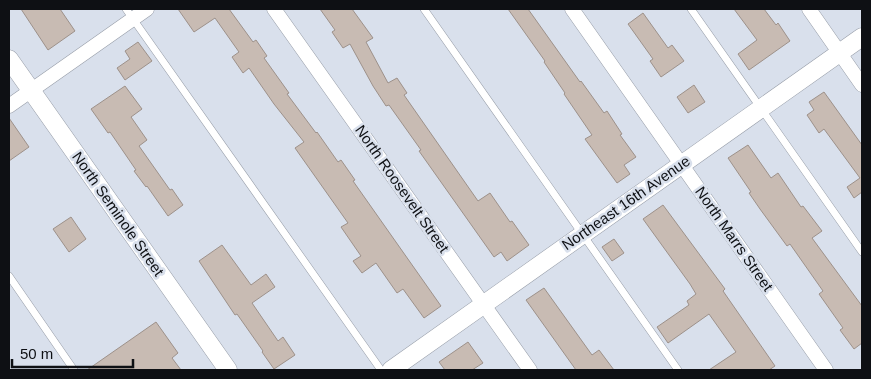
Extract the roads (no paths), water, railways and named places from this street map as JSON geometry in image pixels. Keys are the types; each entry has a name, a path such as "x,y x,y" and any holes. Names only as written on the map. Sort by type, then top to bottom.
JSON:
{"street":[{"path":"9,106 130,14 147,9"},
{"name":"North Roosevelt Street","path":"274,9 530,370"},
{"name":"North Marrs Street","path":"572,9 826,370"},
{"path":"809,9 862,85"},
{"name":"Northeast 16th Avenue","path":"391,370 862,37"},
{"name":"North Seminole Street","path":"9,59 228,370"}],"lane":[{"path":"424,9 678,370"},
{"path":"691,9 862,252"},
{"path":"130,14 381,370"},
{"path":"9,276 74,370"}]}
